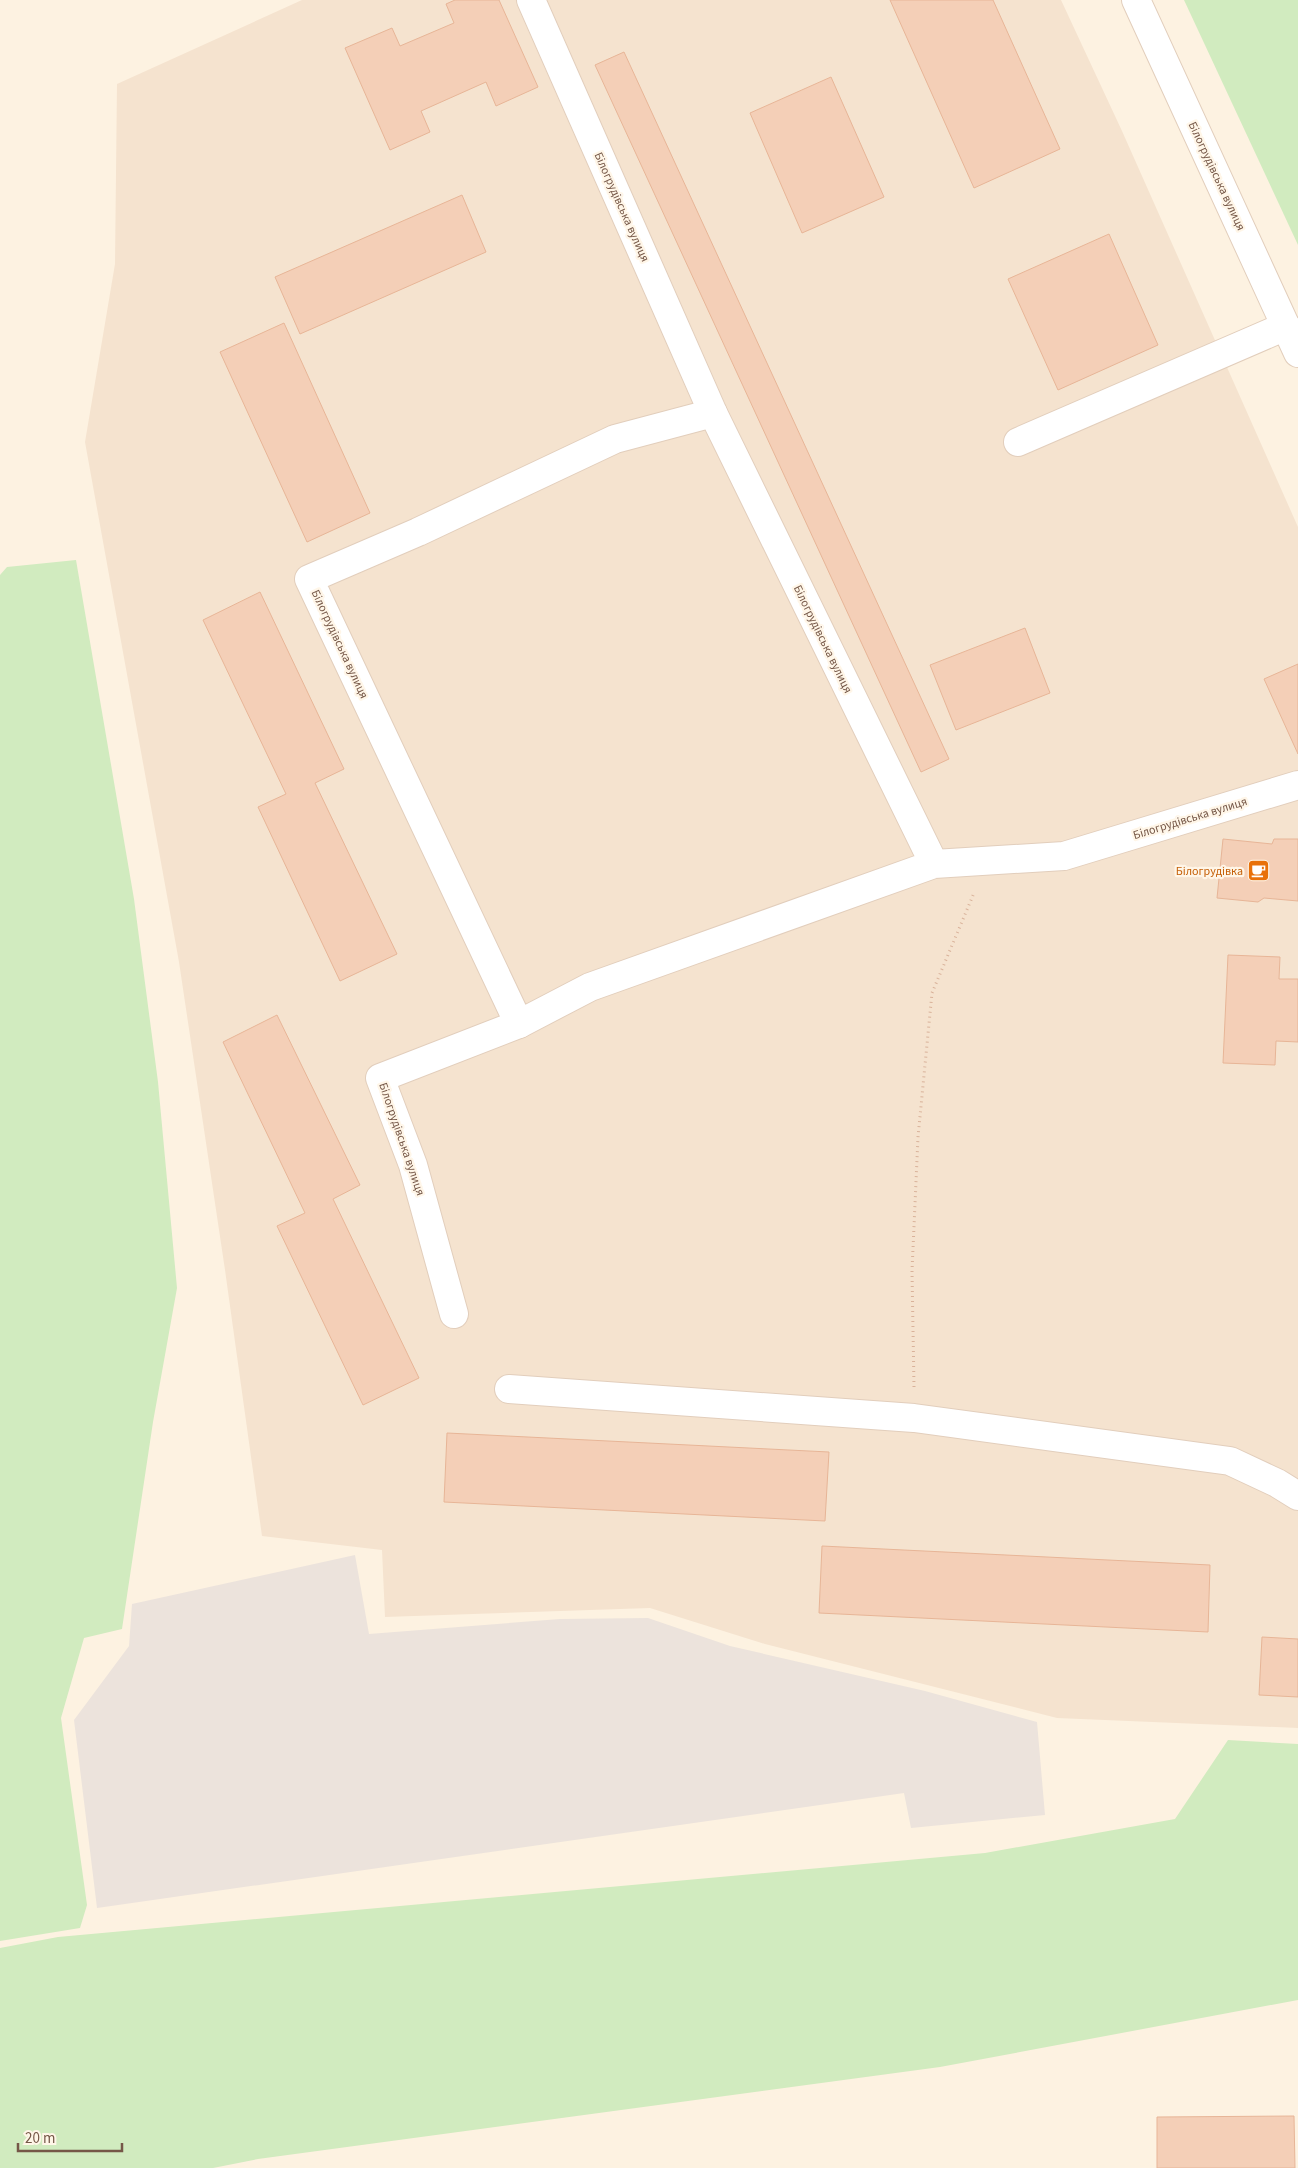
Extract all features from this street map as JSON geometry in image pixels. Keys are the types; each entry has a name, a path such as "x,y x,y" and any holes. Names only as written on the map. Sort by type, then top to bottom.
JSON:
{"street":[{"name":"Білогрудівська вулиця","path":"531,0 713,413 934,864"},
{"name":"Білогрудівська вулиця","path":"1136,0 1298,353"},
{"path":"1018,442 1286,326"},
{"name":"Білогрудівська вулиця","path":"519,1024 309,579 418,532 615,439 713,413"},
{"name":"Білогрудівська вулиця","path":"454,1314 413,1165 380,1078 519,1024 590,987 934,864 1064,856 1298,785"},
{"path":"509,1389 914,1418 1230,1461 1277,1483 1298,1496"}],"path":[{"path":"914,1418 912,1271 918,1136 932,993 987,861"}],"shaded area":[{"path":"302,0 1061,0 1122,131 1298,527 1298,1728 1057,1718 765,1644 650,1608 385,1617 382,1550 262,1536 179,962 85,442 115,264 117,84"},
{"path":"355,1555 369,1634 560,1619 648,1618 730,1646 925,1691 1037,1722 1045,1815 911,1828 904,1793 97,1908 74,1720 129,1646 132,1604"}],"green space":[{"path":"1184,0 1298,0 1298,245"},
{"path":"76,560 134,899 158,1082 177,1288 153,1422 122,1629 84,1638 61,1718 87,1905 80,1928 0,1941 0,575 7,567"},
{"path":"1228,1740 1298,1744 1298,2000 940,2067 258,2159 213,2168 0,2168 0,1948 58,1937 985,1853 1175,1819"}],"building":[{"path":"455,0 499,0 538,87 496,106 486,82 421,111 430,132 390,150 345,48 392,28 400,46 454,23 446,4"},
{"path":"890,0 993,0 1060,149 974,188"},
{"path":"624,52 949,759 921,772 595,65"},
{"path":"831,77 884,197 802,233 750,113"},
{"path":"462,195 486,252 300,334 275,277"},
{"path":"1109,234 1158,345 1058,390 1008,279"},
{"path":"284,323 370,513 307,542 220,352"},
{"path":"260,592 344,769 315,783 397,954 340,981 258,807 286,794 203,620"},
{"path":"1025,628 1050,693 956,730 930,665"},
{"path":"1298,664 1298,754 1264,679"},
{"name":"Білогрудівка","path":"1223,839 1272,844 1274,839 1298,839 1298,901 1264,898 1258,902 1217,898"},
{"path":"1228,955 1280,957 1279,979 1298,979 1298,1042 1276,1041 1275,1065 1223,1063"},
{"path":"277,1015 360,1185 333,1199 419,1378 363,1405 277,1226 305,1213 223,1042"},
{"path":"447,1433 829,1452 825,1521 444,1502"},
{"path":"822,1546 1210,1565 1208,1632 819,1613"},
{"path":"1262,1637 1298,1639 1298,1697 1259,1695"},
{"path":"1294,2116 1295,2168 1157,2168 1157,2117"}],"place":[{"name":"Білогрудівка","path":"1259,871"}]}
